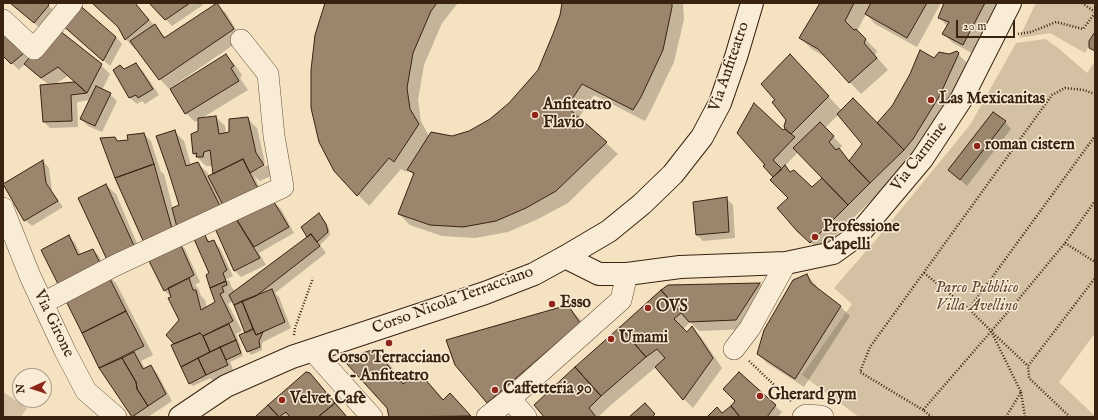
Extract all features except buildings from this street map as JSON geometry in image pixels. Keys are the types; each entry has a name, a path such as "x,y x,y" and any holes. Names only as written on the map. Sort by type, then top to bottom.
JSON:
{"main road":[{"name":"Via Anfiteatro","path":"565,257 610,231 642,204 673,174 702,137 720,102 736,57 752,3"},
{"name":"Via Carmine","path":"786,263 833,254 858,235 922,159 962,98 1010,3"},
{"path":"565,257 599,274 627,274 680,267 786,263"},
{"name":"Corso Nicola Terracciano","path":"180,417 226,386 292,357 485,293 534,274 565,257"}],"street":[{"path":"3,20 34,49 72,3"},
{"path":"43,303 116,266 283,187 274,136 268,74 240,40"},
{"name":"Via Girone","path":"6,213 30,276 65,351 86,390 116,417"},
{"path":"742,352 750,328 786,263"},
{"path":"487,417 510,399 621,300 627,274"},
{"path":"312,350 372,417"},
{"path":"510,399 526,417"}],"path":[{"path":"997,28 1010,34 1031,32 1056,22 1083,29 1095,13 1082,3"},
{"path":"932,417 860,372 870,348 1052,95 1065,88 1084,90 1095,94"},
{"path":"969,310 1095,136"},
{"path":"923,410 1065,243 1095,201"},
{"path":"1065,243 1095,262"},
{"path":"924,273 969,310 1028,366 1029,378 1070,417"},
{"path":"292,357 295,328 313,278"},
{"path":"1028,366 1095,278"},
{"path":"991,331 1021,392 1025,417"},
{"path":"742,352 748,361 811,416"},
{"path":"1006,417 1021,392"}],"green space":[{"path":"1036,3 1095,3 1095,35 1085,53 1050,33 1019,38"},
{"name":"Parco Pubblico Villa Avellino","path":"1045,39 1057,47 1087,73 1095,61 1095,333 1059,382 1095,417 859,417 802,375 852,304 834,288 874,242 970,125 1016,43"},
{"path":"3,392 12,398 12,408 27,408 21,417 3,417"}],"place":[{"name":"Las Mexicanitas","path":"931,100"},
{"name":"Anfiteatro Flavio","path":"535,115"},
{"name":"roman cistern","path":"977,146"},
{"name":"Professione Capelli","path":"815,237"},
{"name":"Esso","path":"552,304"},
{"name":"OVS","path":"648,308"},
{"name":"Umami","path":"611,339"},
{"name":"Corso Terracciano - Anfiteatro","path":"389,343"},
{"name":"Caffetteria 90","path":"495,390"},
{"name":"Gherard gym","path":"760,396"},
{"name":"Velvet Cafè","path":"282,400"}]}
